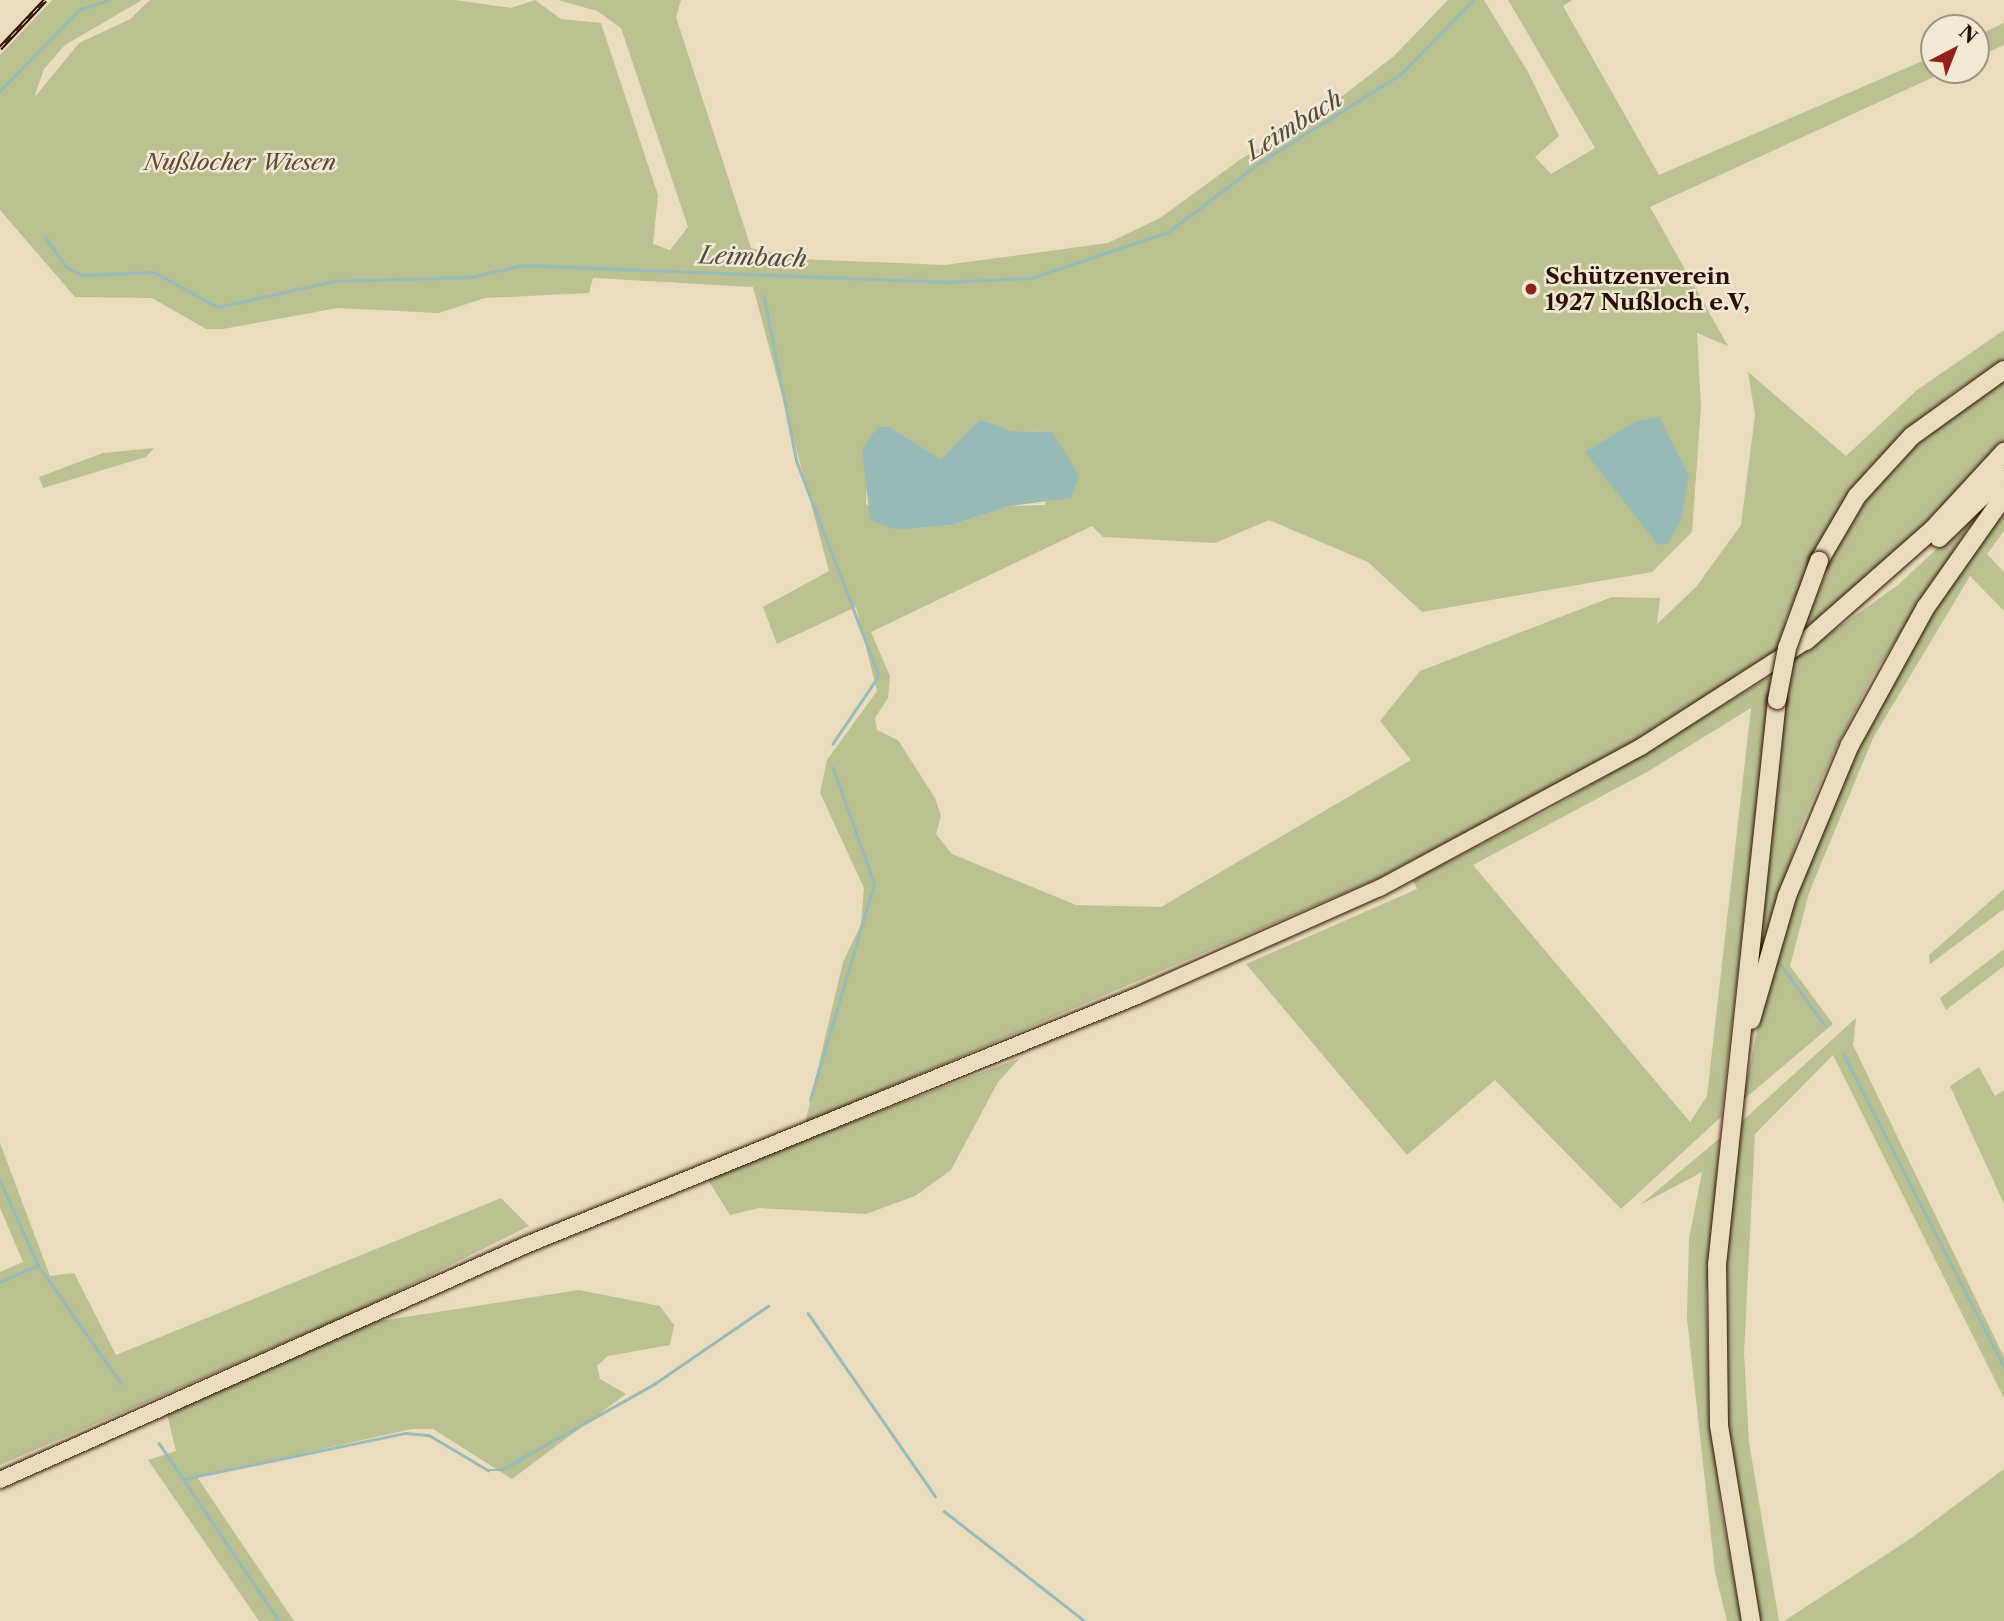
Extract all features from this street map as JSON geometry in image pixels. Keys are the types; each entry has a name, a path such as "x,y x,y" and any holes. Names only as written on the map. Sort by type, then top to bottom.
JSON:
{"highway":[{"path":"1751,1621 1719,1425 1716,1360 1717,1265 1732,1102 1777,700 1787,648 1819,561 1857,496 1912,436 2004,370"},
{"path":"1806,640 1933,528 2004,452"},
{"path":"1806,640 1909,564 2004,475"},
{"path":"1732,1102 1775,932 1845,757 1926,607 2004,496"}],"main road":[{"path":"0,1480 526,1245 1137,996 1380,888 1642,747 1806,640"}],"green space":[{"name":"Nußlocher Wiesen","path":"52,0 142,0 65,45 44,69 34,98 79,43 130,19 150,0 455,0 511,8 535,0 561,19 601,23 658,195 653,244 670,250 688,227 621,28 597,11 558,0 681,0 676,17 751,248 799,259 945,265 1108,243 1160,218 1241,159 1327,108 1394,56 1448,0 1484,0 1528,72 1559,136 1535,157 1551,174 1595,148 1508,0 1572,0 1563,6 1659,175 1920,62 1920,83 1650,207 1728,346 1697,333 1701,407 1692,532 1652,572 1422,612 1368,562 1269,520 1215,543 1103,537 1092,526 871,632 890,676 888,698 875,718 877,730 898,740 935,798 941,816 936,834 952,854 1076,905 1161,907 1411,760 1380,721 1420,671 1612,597 1660,598 1657,624 1696,587 1741,525 1755,415 1748,372 1846,456 1917,390 2004,330 2004,361 1955,391 1889,448 1814,556 1784,623 1813,604 1853,510 1904,449 2004,376 2004,443 1894,554 1776,653 1628,747 1377,879 805,1123 843,962 861,924 864,888 820,793 827,760 877,691 856,607 777,644 763,607 829,571 753,287 593,278 589,293 485,298 439,313 338,308 223,329 206,329 152,298 75,297 0,210 0,55","holes":["980,419 1012,431 1052,432 1045,505 1010,506 952,525 898,530 866,504 867,470 890,427 941,459"]},
{"path":"2004,23 2004,45 1990,52 1990,30"},
{"path":"154,448 146,457 43,488 39,477 103,453"},
{"path":"1984,504 1873,675 1833,754 1802,824 1748,1001 1790,662 1898,585"},
{"path":"2004,505 2004,531 1987,554 2004,572 2004,611 1970,576 1873,738 1809,893 1790,966 1833,1024 1743,1100 1769,972 1829,804 1920,626"},
{"path":"1772,676 1721,1117 1621,1209 1495,1080 1407,1155 1246,964 1417,889 1412,880 1549,810","holes":["1751,708 1707,1096 1690,1122 1473,865 1647,772"]},
{"path":"2004,889 2004,909 1930,964 1929,955"},
{"path":"2004,949 2004,966 1946,1010 1940,998"},
{"path":"1856,1018 1853,1045 2004,1357 2004,1398 1833,1055 1755,1134 1744,1353 1749,1442 1779,1621 1758,1621 1727,1427 1721,1274 1740,1123"},
{"path":"1020,1058 998,1082 951,1170 915,1196 866,1214 759,1208 730,1215 706,1177"},
{"path":"1979,1067 1995,1096 2004,1090 2004,1204 1950,1086"},
{"path":"1720,1138 1706,1296 1709,1383 1721,1511 1742,1621 1727,1621 1715,1572 1687,1318 1689,1239 1702,1172 1640,1205"},
{"path":"0,1143 50,1276 74,1273 116,1355 501,1198 529,1226 356,1312 0,1465 0,1272 23,1262 0,1208"},
{"path":"579,1290 660,1306 674,1325 670,1345 608,1356 597,1366 600,1379 626,1394 512,1479 433,1429 412,1429 197,1477 294,1621 259,1621 148,1460 176,1451 167,1414 366,1323"},
{"path":"2004,1469 2004,1621 1784,1621 1910,1539"}],"water":[{"path":"1659,417 1689,476 1681,520 1668,543 1658,545 1585,452 1636,421"},
{"path":"980,419 1012,431 1052,432 1079,475 1071,498 1010,506 952,525 898,530 870,520 862,449 878,427 890,427 941,459"}],"waterway":[{"name":"Leimbach","path":"0,91 80,9 109,0"},
{"name":"Leimbach","path":"45,237 67,267 83,275 154,272 218,307 333,281 471,277 523,265 946,282 1031,278 1168,232 1262,161 1401,74 1473,0"},
{"path":"764,296 797,462 879,676 833,744"},
{"path":"810,1100 874,884 833,768"},
{"path":"1780,964 1825,1025"},
{"path":"1844,1055 2004,1366"},
{"path":"0,1180 38,1265 121,1383"},
{"path":"0,1282 38,1265"},
{"path":"183,1479 405,1433 429,1435 488,1470 501,1470 654,1384 768,1306"},
{"path":"808,1313 935,1496"},
{"path":"159,1443 279,1621"},
{"path":"944,1511 1085,1621"}],"railway":[{"path":"0,48 45,0"}],"place":[{"name":"Schützenverein 1927 Nußloch e.V,","path":"1531,289"}]}
